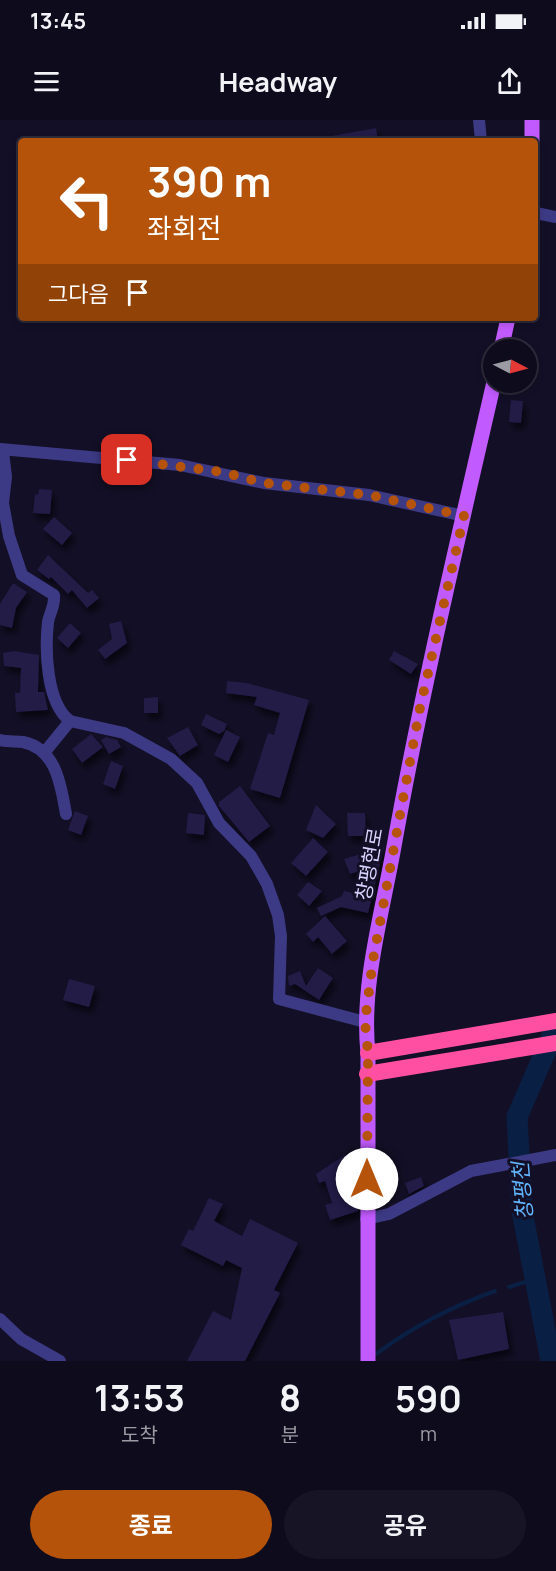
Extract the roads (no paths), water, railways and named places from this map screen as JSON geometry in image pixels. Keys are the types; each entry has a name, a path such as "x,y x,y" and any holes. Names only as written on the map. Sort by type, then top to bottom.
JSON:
{"highway":[{"path":"368,1053 556,1021"},
{"path":"367,1074 556,1043"}],"main road":[{"path":"532,120 532,138"},
{"path":"503,339 507,321"},
{"name":"창평현로","path":"368,1361 366,1219 368,1053 365,1022 406,782 492,393"}],"street":[{"path":"479,120 481,138"},
{"path":"538,213 556,217"},
{"path":"365,1022 279,999 281,936 278,915 267,884 251,856 219,823 197,783 171,759 124,733 69,721 62,715 52,693 49,673 48,620 55,606 54,595 22,575 9,536 2,504 6,477 2,450 180,465 264,483 369,495 464,516"},
{"path":"44,753 69,721"},
{"path":"0,740 25,742 44,753 59,775 66,814"},
{"path":"366,1219 388,1214 471,1171 556,1155"},
{"path":"0,1319 21,1339 60,1361"}],"waterway":[{"name":"창평천","path":"551,1361 522,1211 517,1117 556,1027"},
{"path":"509,1287 535,1279"},
{"path":"376,1354 433,1318 495,1291"}]}
